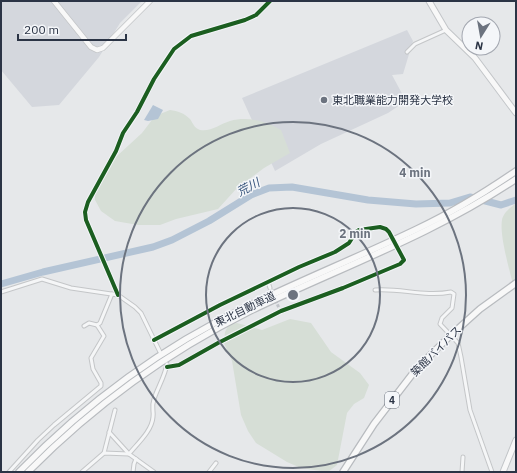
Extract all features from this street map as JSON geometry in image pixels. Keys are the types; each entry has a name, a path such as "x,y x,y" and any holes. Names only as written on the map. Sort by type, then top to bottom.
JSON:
{"highway":[{"name":"東北自動車道","path":"19,472 65,427 93,404 148,363 186,339 248,306 417,229 489,190 516,171"},
{"name":"東北自動車道","path":"28,472 96,408 152,368 189,344 251,311 420,234 472,207 516,179"},
{"name":"築館バイパス","path":"343,472 374,424 417,368 480,309 516,283"}],"main road":[{"path":"429,1 446,30 475,58 516,114"},
{"path":"503,472 516,440"}],"street":[{"path":"54,1 91,47 97,50 103,48 150,1"},
{"path":"117,294 86,220 85,212 116,151 123,133 137,112 154,79 174,49 191,36 245,20 256,15 270,1"},
{"path":"407,52 414,44 446,30"},
{"path":"154,340 268,282 344,247 349,243 356,232 360,230 380,227 390,232"},
{"path":"129,454 152,422 154,399 167,366 179,365 280,309 343,288 400,264 404,260"},
{"path":"1,292 42,279 71,288 117,294 141,313 160,352"},
{"path":"268,282 270,288"},
{"path":"375,290 391,289 436,295 454,294 452,308 442,318 440,324 458,343 470,410 492,472"},
{"path":"97,325 100,323 112,294"},
{"path":"9,472 54,424 100,386 101,383 93,369 91,358 104,336 97,325 89,323 84,326"},
{"path":"82,472 104,453 111,419 115,410"},
{"path":"109,432 129,454 154,472"},
{"path":"104,453 129,454"},
{"path":"462,472 463,457"},
{"path":"134,472 134,464 136,459"},
{"path":"209,472 216,463"}],"shaded area":[{"path":"1,1 142,1 120,23 99,57 59,105 32,107 1,70"},
{"name":"東北職業能力開発大学校","path":"407,30 413,41 403,74 392,75 406,101 388,113 321,144 275,171 242,98"},
{"path":"170,110 185,115 190,119 195,127 200,130 212,129 226,122 243,119 256,120 269,124 281,130 290,153 264,168 237,188 218,209 176,219 160,225 138,225 115,221 101,211 95,200 95,186 105,167 142,133 155,116"},
{"path":"516,203 516,297 502,237 502,220 508,210"},
{"path":"290,319 311,323 331,352 360,373 369,385 364,398 354,404 347,413 337,465 328,472 301,468 287,462 256,443 248,431 241,415 232,361 224,343 225,332 229,324 237,323 262,330"}],"water":[{"path":"153,105 163,110 158,119 148,121 144,120"}],"waterway":[{"name":"荒川","path":"1,284 43,272 153,247 172,240 209,221 251,195 269,188 292,187 368,200 416,204 450,203 470,197 501,205 516,200"}],"tunnel":[{"path":"389,232 404,260"},
{"path":"270,288 279,308"}],"cycle path":[{"path":"118,295 86,220 85,212 88,202 116,151 123,133 137,112 154,79 174,49 191,36 245,20 256,15 270,1"},
{"path":"154,340 220,305 299,267 335,252 349,243 359,230 380,227 386,229 404,260 400,264 343,288 281,311 179,365 167,367"}],"place":[{"name":"東北職業能力開発大学校","path":"324,100"}]}
